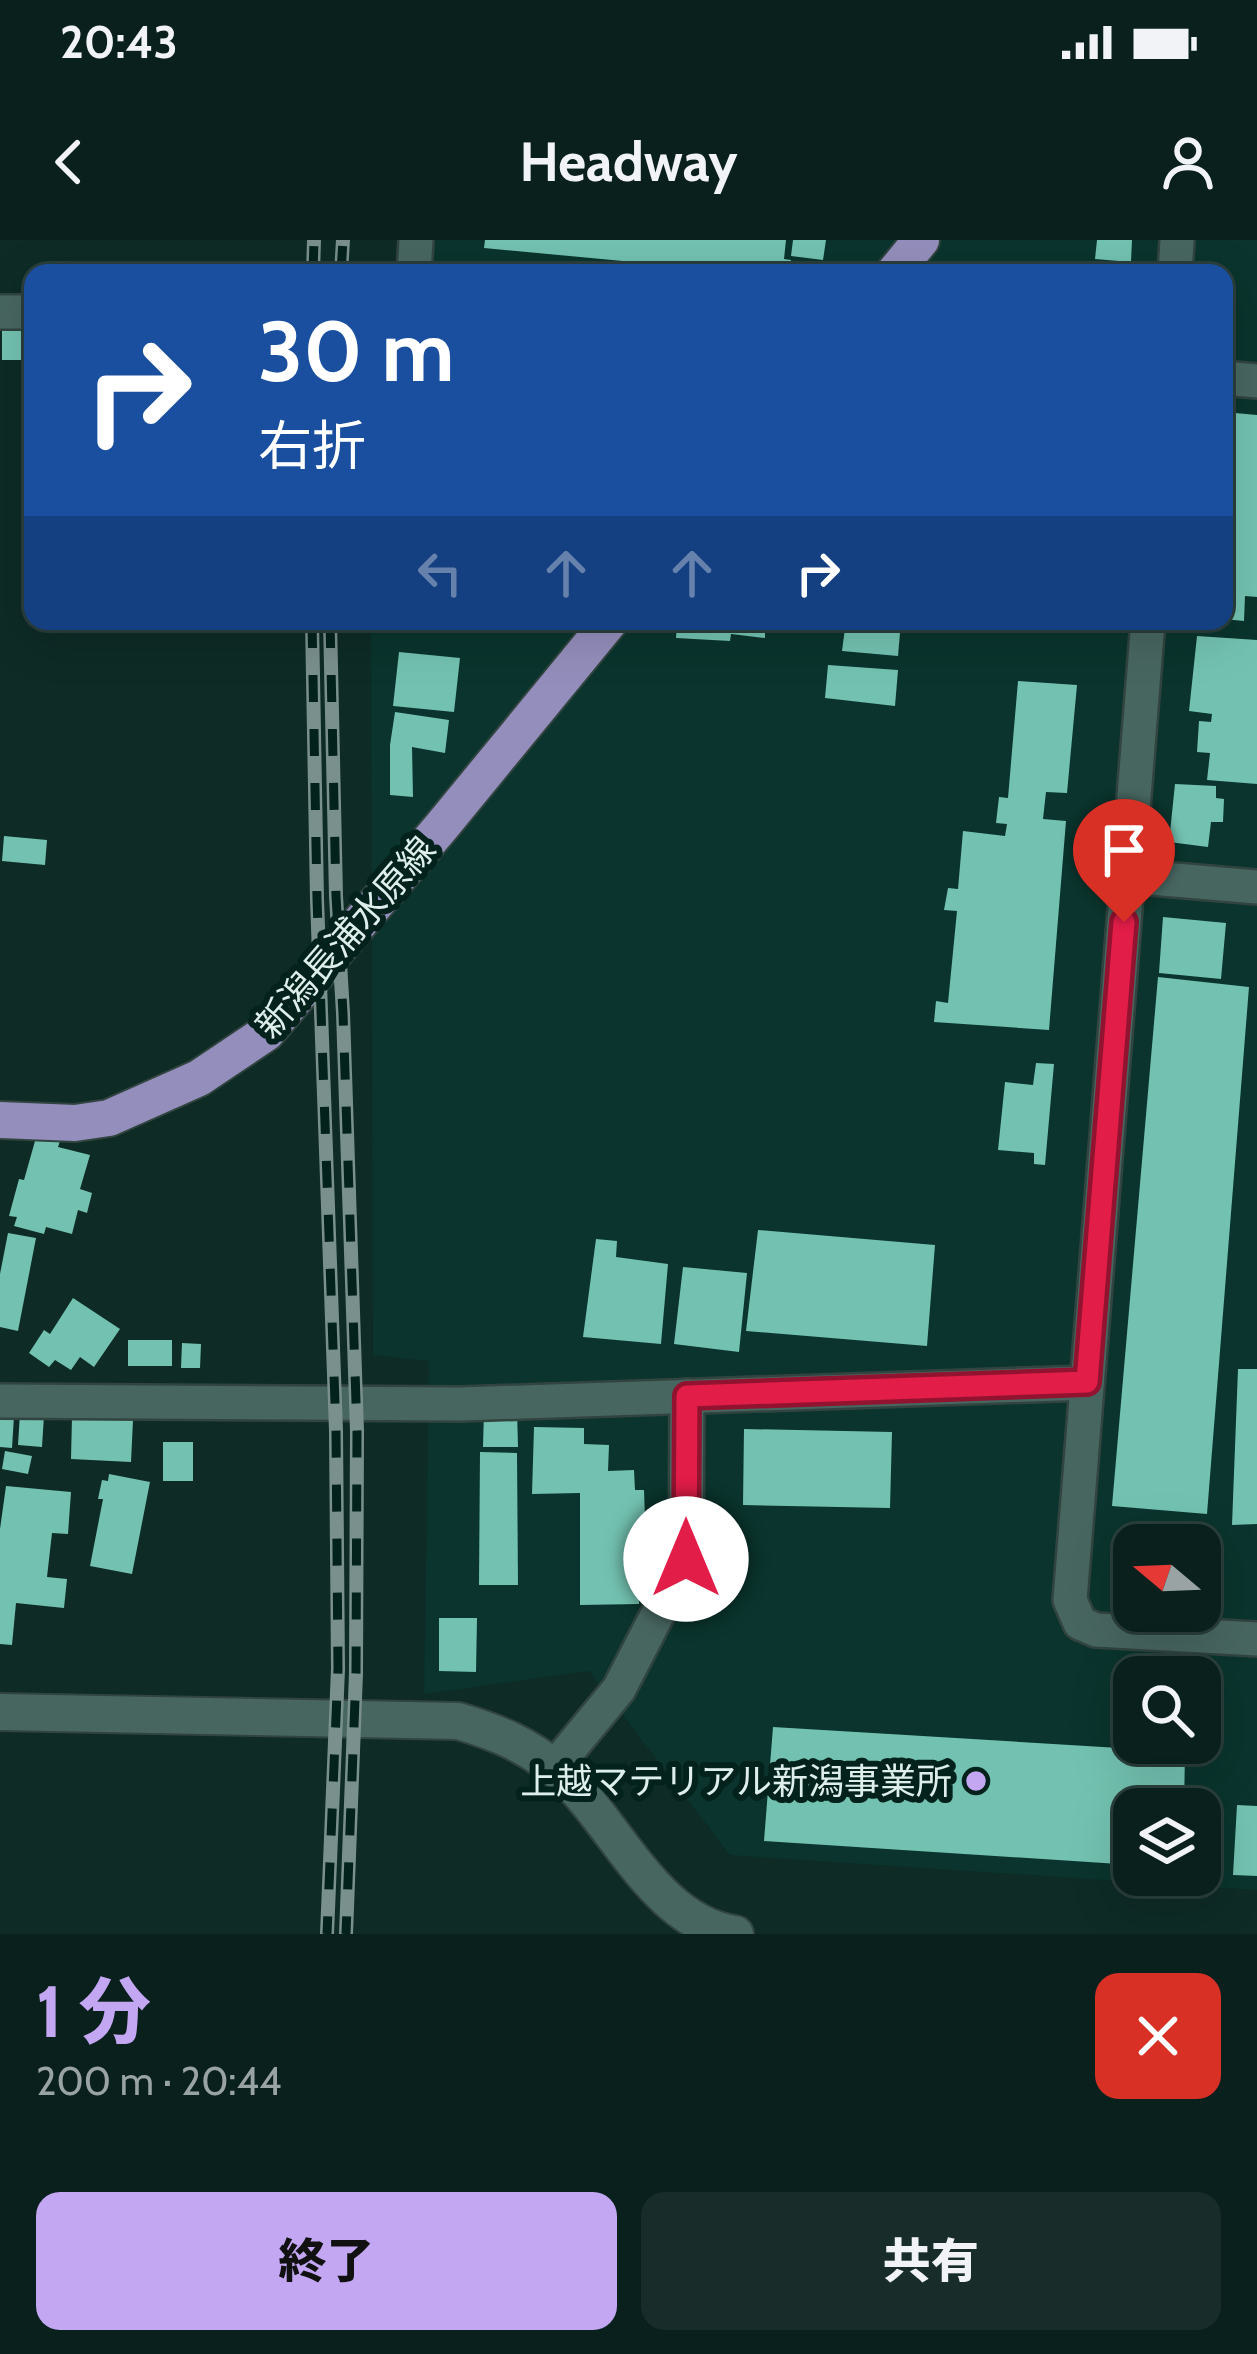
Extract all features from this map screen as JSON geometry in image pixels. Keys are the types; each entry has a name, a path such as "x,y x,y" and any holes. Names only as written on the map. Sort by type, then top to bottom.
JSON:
{"main road":[{"path":"901,264 920,240"},
{"name":"新潟長浦水原線","path":"0,1120 75,1123 110,1118 199,1078 266,1033 603,630"}],"street":[{"path":"1147,630 1070,1600 1080,1623 1096,1630 1257,1639"},
{"path":"1127,876 1257,887"},
{"path":"0,1401 461,1404 1087,1382"},
{"path":"554,1768 619,1689 686,1559 687,1396"},
{"path":"0,1712 458,1721 493,1731 527,1747 563,1775 658,1892 710,1930 735,1934"}],"shaded area":[{"path":"426,240 1257,240 1257,1890 1221,1888 1221,1788 1113,1788 1113,1880 730,1855 589,1671 424,1694 429,1361 373,1355 371,630 1233,630 1233,264 419,264"}],"building":[{"path":"485,240 786,240 784,259 791,260 791,264 655,264 484,248"},
{"path":"793,240 826,240 823,260 791,256"},
{"path":"1097,240 1132,240 1131,262 1095,259"},
{"path":"2,327 24,328 24,360 2,360"},
{"path":"1233,413 1257,415 1257,597 1245,596 1244,621 1233,620"},
{"path":"676,630 765,630 765,638 731,634 730,641 676,638"},
{"path":"845,630 900,630 898,656 842,651"},
{"path":"1197,636 1257,640 1257,784 1207,780 1210,753 1197,752 1199,721 1211,722 1212,714 1189,711"},
{"path":"399,652 460,658 454,712 393,706"},
{"path":"828,665 898,670 895,706 825,698"},
{"path":"1018,681 1077,685 1067,793 1046,792 1043,819 1066,821 1049,1030 934,1022 936,1001 948,1003 957,911 944,910 948,888 958,889 963,831 1005,836 1007,824 996,823 999,797 1008,798"},
{"path":"395,712 449,720 445,753 412,747 413,797 390,795"},
{"path":"1175,784 1216,786 1216,798 1224,799 1223,822 1211,822 1208,847 1169,842"},
{"path":"4,836 47,840 45,865 2,861"},
{"path":"1163,917 1226,923 1221,979 1159,973"},
{"path":"1158,977 1249,987 1207,1514 1112,1506"},
{"path":"1036,1063 1054,1064 1045,1165 1034,1164 1034,1153 998,1150 1005,1082 1033,1085"},
{"path":"37,1134 60,1141 58,1147 90,1155 80,1189 92,1193 87,1213 78,1210 72,1234 46,1227 44,1234 14,1226 17,1217 9,1216"},
{"path":"758,1230 935,1245 927,1346 746,1331"},
{"path":"8,1233 36,1238 18,1331 0,1327 0,1274"},
{"path":"596,1239 617,1241 616,1257 668,1264 661,1344 583,1337"},
{"path":"683,1267 747,1273 739,1352 674,1344"},
{"path":"73,1298 120,1329 94,1367 80,1357 71,1370 55,1360 49,1367 29,1353 44,1330 50,1334"},
{"path":"128,1340 172,1340 172,1366 128,1366"},
{"path":"182,1343 201,1344 200,1368 181,1368"},
{"path":"1238,1369 1257,1369 1257,1524 1232,1525"},
{"path":"484,1410 517,1410 518,1447 483,1447"},
{"path":"20,1413 44,1415 42,1447 18,1445"},
{"path":"0,1414 14,1416 12,1448 0,1447"},
{"path":"72,1417 133,1420 131,1462 71,1459"},
{"path":"534,1427 584,1428 584,1444 609,1445 608,1471 634,1470 635,1490 644,1490 645,1518 639,1518 639,1604 580,1605 580,1493 532,1494"},
{"path":"744,1429 892,1432 890,1508 743,1505"},
{"path":"163,1442 193,1442 193,1481 163,1481"},
{"path":"5,1451 32,1456 28,1474 2,1469"},
{"path":"480,1452 517,1453 518,1585 479,1585"},
{"path":"109,1474 150,1482 132,1574 90,1566 103,1499 98,1499 102,1480 108,1481"},
{"path":"6,1486 71,1492 68,1534 52,1533 47,1577 67,1579 64,1608 16,1603 12,1645 0,1644 0,1529"},
{"path":"439,1618 477,1618 476,1672 439,1671"},
{"name":"上越マテリアル新潟事業所","path":"773,1727 1113,1748 1113,1764 1185,1764 1184,1788 1113,1788 1113,1864 764,1841"},
{"path":"1237,1805 1257,1806 1257,1876 1233,1875"}],"railway":[{"path":"313,264 314,240"},
{"path":"342,264 343,240"},
{"path":"312,630 336,1431 338,1669 327,1934"},
{"path":"330,630 357,1431 356,1673 346,1934"}],"place":[{"name":"上越マテリアル新潟事業所","path":"976,1781"}],"route":[{"path":"686,1559 687,1396 1087,1382 1124,922"}]}
